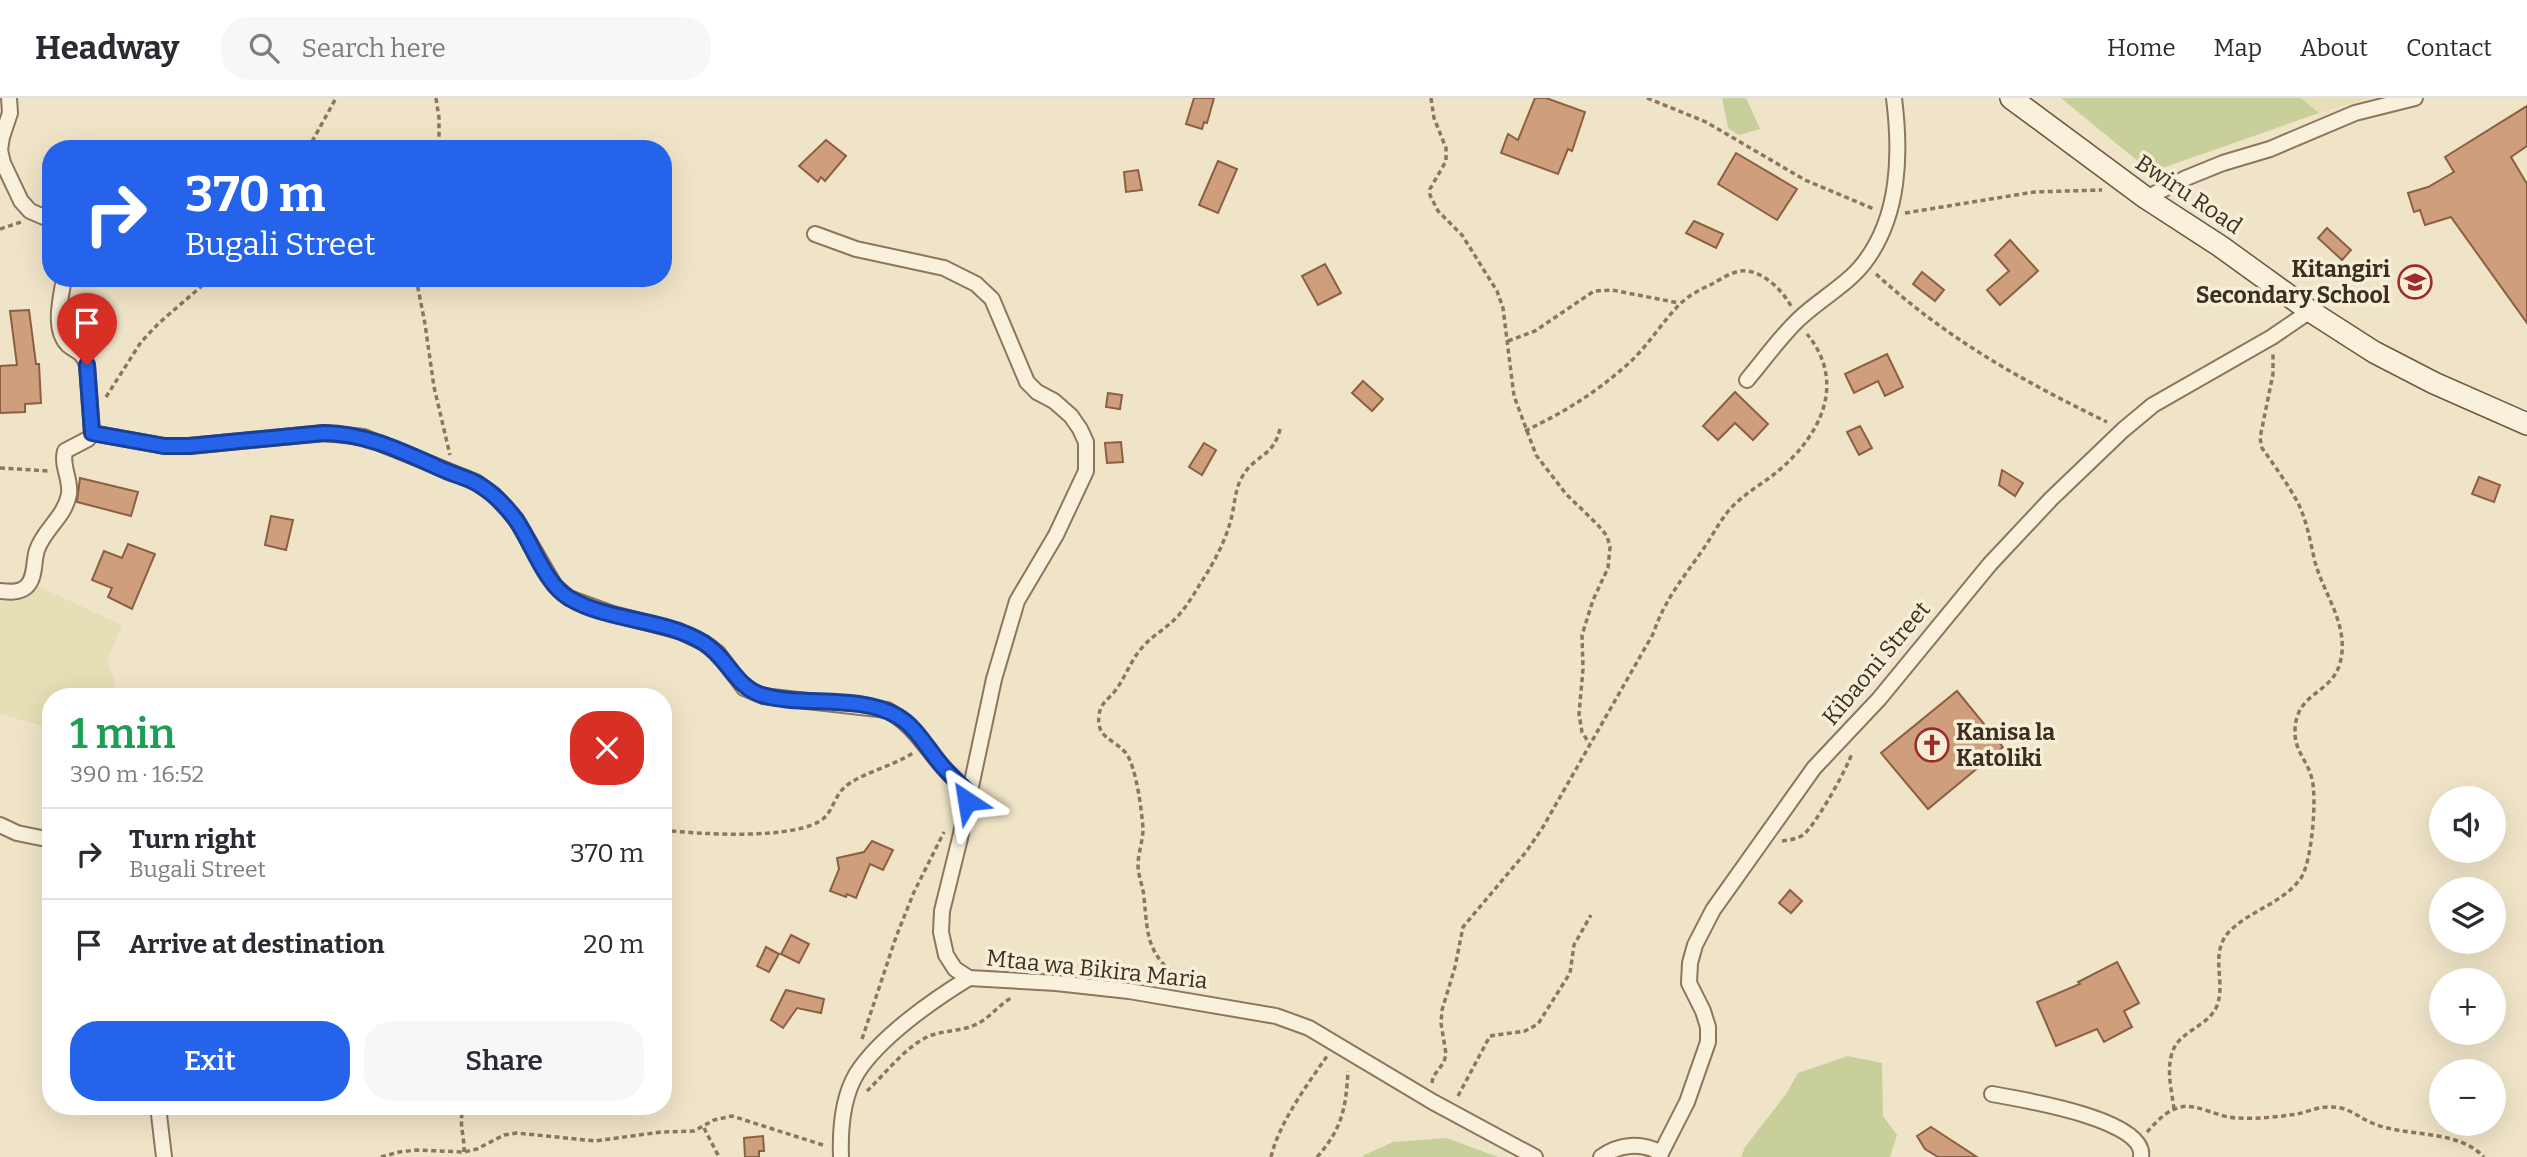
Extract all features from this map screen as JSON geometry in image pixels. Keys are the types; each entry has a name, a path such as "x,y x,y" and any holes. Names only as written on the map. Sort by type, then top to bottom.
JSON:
{"main road":[{"name":"Bwiru Road","path":"2011,98 2139,192 2310,311 2434,383 2527,424"}],"street":[{"path":"9,98 10,113 0,150 3,163 21,201 30,211 42,216"},
{"path":"1747,380 1797,321 1864,263 1890,215 1897,153 1894,98"},
{"path":"2139,192 2270,149 2354,113 2415,98"},
{"name":"Mtaa wa Bikira Maria","path":"816,234 856,248 944,268 976,284 992,299 1027,382 1071,416 1086,442 1086,471 1067,512 1026,582 1014,610 994,678 942,911 941,932 946,955 955,969 969,978 1129,991 1276,1016 1309,1028 1433,1102 1535,1157"},
{"path":"0,591 24,589 29,583 37,549 58,520 67,501 69,491 63,458 65,451 88,439 92,426 87,365 83,355 67,344 59,327 63,287"},
{"name":"Kibaoni Street","path":"1660,1155 1687,1101 1708,1042 1708,1027 1703,1011 1689,983 1690,963 1695,946 1713,910 1814,768 1857,724 1990,564 2051,499 2123,430 2153,405 2272,337 2310,311"},
{"path":"92,426 164,446 324,433 364,437 476,482 495,495 516,519 555,586 569,598 613,614 679,631 704,643 718,653 744,688 763,696 887,710 915,730 945,769 969,793"},
{"path":"0,825 17,833 42,838"},
{"path":"841,1154 844,1115 849,1091 858,1072 882,1045 939,996 969,978"},
{"path":"1992,1094 2052,1106 2124,1130 2138,1141 2141,1157"},
{"path":"159,1115 164,1157"},
{"path":"1601,1157 1627,1146 1651,1148 1660,1155"}],"path":[{"path":"314,140 335,98"},
{"path":"436,98 438,140"},
{"path":"1431,98 1434,118 1446,148 1446,161 1430,189 1430,195 1438,211 1462,235 1488,274 1503,308 1514,396 1536,455 1553,479 1607,536 1611,557 1592,600 1582,635 1583,668 1579,714 1582,732 1590,743"},
{"path":"1647,98 1706,122 1805,180 1890,215 1960,206 2034,192 2139,192"},
{"path":"1864,263 1909,304 1985,358 2123,430"},
{"path":"1433,1102 1433,1077 1444,1062 1446,1054 1441,1023 1443,1010 1463,927 1538,836 1653,634 1662,608 1674,589 1731,508 1786,464 1811,432 1824,408 1828,389 1827,369 1819,348 1797,321 1785,294 1774,284 1744,270 1696,292 1680,304 1644,348 1591,395 1570,410 1525,431"},
{"path":"92,426 141,342 201,287"},
{"path":"418,287 434,387 455,474"},
{"path":"1508,341 1535,331 1594,291 1612,290 1680,304"},
{"path":"2174,1109 2170,1077 2171,1056 2178,1039 2210,1017 2217,1005 2217,965 2222,944 2232,928 2281,898 2301,877 2311,849 2312,778 2298,753 2294,731 2297,715 2305,701 2331,682 2340,663 2342,643 2338,620 2315,563 2310,535 2297,502 2262,448 2260,438 2273,374 2272,337"},
{"path":"1207,1003 1170,972 1148,940 1144,894 1139,873 1143,831 1134,778 1126,753 1101,734 1099,712 1104,702 1114,694 1139,651 1178,616 1202,582 1226,536 1242,477 1251,464 1270,452 1277,442 1280,429"},
{"path":"0,468 65,471"},
{"path":"1766,839 1793,839 1805,834 1849,761 1857,724"},
{"path":"672,831 700,835 760,833 809,826 823,818 845,787 888,767 925,744"},
{"path":"861,1042 868,1014 896,937 929,858 946,828"},
{"path":"1450,1111 1490,1036 1525,1031 1538,1024 1544,1016 1570,973 1574,945 1591,915"},
{"path":"844,1115 898,1061 926,1038 975,1025 1003,1002 1041,982"},
{"path":"1271,1157 1277,1138 1309,1082 1336,1043"},
{"path":"1317,1157 1338,1130 1345,1109 1350,1052"},
{"path":"2138,1141 2157,1121 2174,1109 2184,1106 2236,1118 2298,1114 2326,1107 2345,1107 2370,1123 2452,1140 2468,1146 2484,1157"},
{"path":"462,1115 464,1152"},
{"path":"381,1157 416,1150 449,1155 477,1149 504,1135 517,1133 595,1140 694,1131 721,1117 745,1118 841,1154"},
{"path":"704,1127 719,1157"}],"shaded area":[{"path":"2301,98 2369,98 2319,113"},
{"path":"33,584 122,625 107,660 116,685 114,688 42,688 42,726 0,714 0,602 24,599"}],"green space":[{"path":"1722,98 1746,98 1760,129 1739,135 1728,128"},
{"path":"2061,98 2301,98 2319,113 2151,172"},
{"path":"1848,1056 1882,1063 1883,1116 1897,1135 1890,1157 1741,1157 1745,1147 1786,1094 1798,1073"},
{"path":"1447,1138 1498,1157 1363,1157 1393,1142"}],"building":[{"path":"1194,98 1214,98 1207,123 1204,122 1202,129 1186,124"},
{"path":"1535,98 1546,98 1585,112 1572,151 1568,149 1558,174 1501,153 1508,134 1518,140"},
{"path":"2527,106 2527,146 2511,157 2527,184 2527,323 2451,217 2425,225 2420,210 2414,212 2408,193 2428,187 2454,172 2445,157"},
{"path":"826,140 846,156 825,181 821,177 818,182 799,166"},
{"path":"1736,153 1797,189 1777,220 1718,184"},
{"path":"1218,161 1237,169 1218,213 1199,205"},
{"path":"1138,170 1142,190 1126,192 1124,172"},
{"path":"1694,221 1723,234 1716,248 1686,233"},
{"path":"2327,228 2351,250 2342,260 2318,238"},
{"path":"2010,240 2038,271 2000,305 1987,290 2009,271 1995,255"},
{"path":"1325,264 1341,293 1318,305 1302,276"},
{"path":"1922,272 1944,290 1935,301 1913,284"},
{"path":"29,310 36,364 39,364 41,403 25,404 25,412 0,413 0,366 17,365 10,311"},
{"path":"1887,354 1903,387 1885,396 1878,381 1854,393 1845,374"},
{"path":"1363,381 1383,399 1372,411 1352,393"},
{"path":"1735,392 1768,424 1753,440 1735,423 1718,440 1703,426"},
{"path":"1108,393 1122,395 1120,409 1106,407"},
{"path":"1860,426 1872,448 1859,455 1847,432"},
{"path":"1121,442 1123,462 1107,463 1105,443"},
{"path":"1204,443 1216,450 1202,475 1189,467"},
{"path":"2002,470 2023,483 2015,496 1999,485"},
{"path":"2479,477 2500,485 2494,502 2472,494"},
{"path":"80,478 138,492 131,516 77,502"},
{"path":"271,516 293,520 286,550 265,545"},
{"path":"128,544 155,554 132,609 108,597 112,588 92,580 104,551 122,558"},
{"path":"1957,691 2003,747 1928,809 1881,753"},
{"path":"872,841 893,850 883,870 870,864 856,898 830,891 839,869 837,858 864,852"},
{"path":"1790,890 1802,901 1791,913 1779,903"},
{"path":"791,935 809,944 799,963 781,954"},
{"path":"766,947 779,954 769,972 757,966"},
{"path":"2117,962 2139,1003 2124,1011 2132,1027 2104,1042 2097,1029 2056,1046 2037,1002 2080,984 2078,982"},
{"path":"786,990 824,999 821,1013 797,1008 783,1028 771,1020"},
{"path":"1931,1127 1977,1157 1938,1157 1925,1149 1917,1136"},
{"path":"763,1136 764,1151 759,1151 759,1157 745,1157 744,1138"}],"place":[{"name":"Kitangiri Secondary School","path":"2415,282"},
{"name":"Kanisa la Katoliki","path":"1932,745"}],"route":[{"path":"87,365 92,433 164,446 278,439 324,433 342,434 364,437 476,482 495,495 516,519 555,586 569,598 613,614 679,631 704,643 718,653 744,688 763,696 887,710 915,730 945,769 969,793 967,801"}]}
